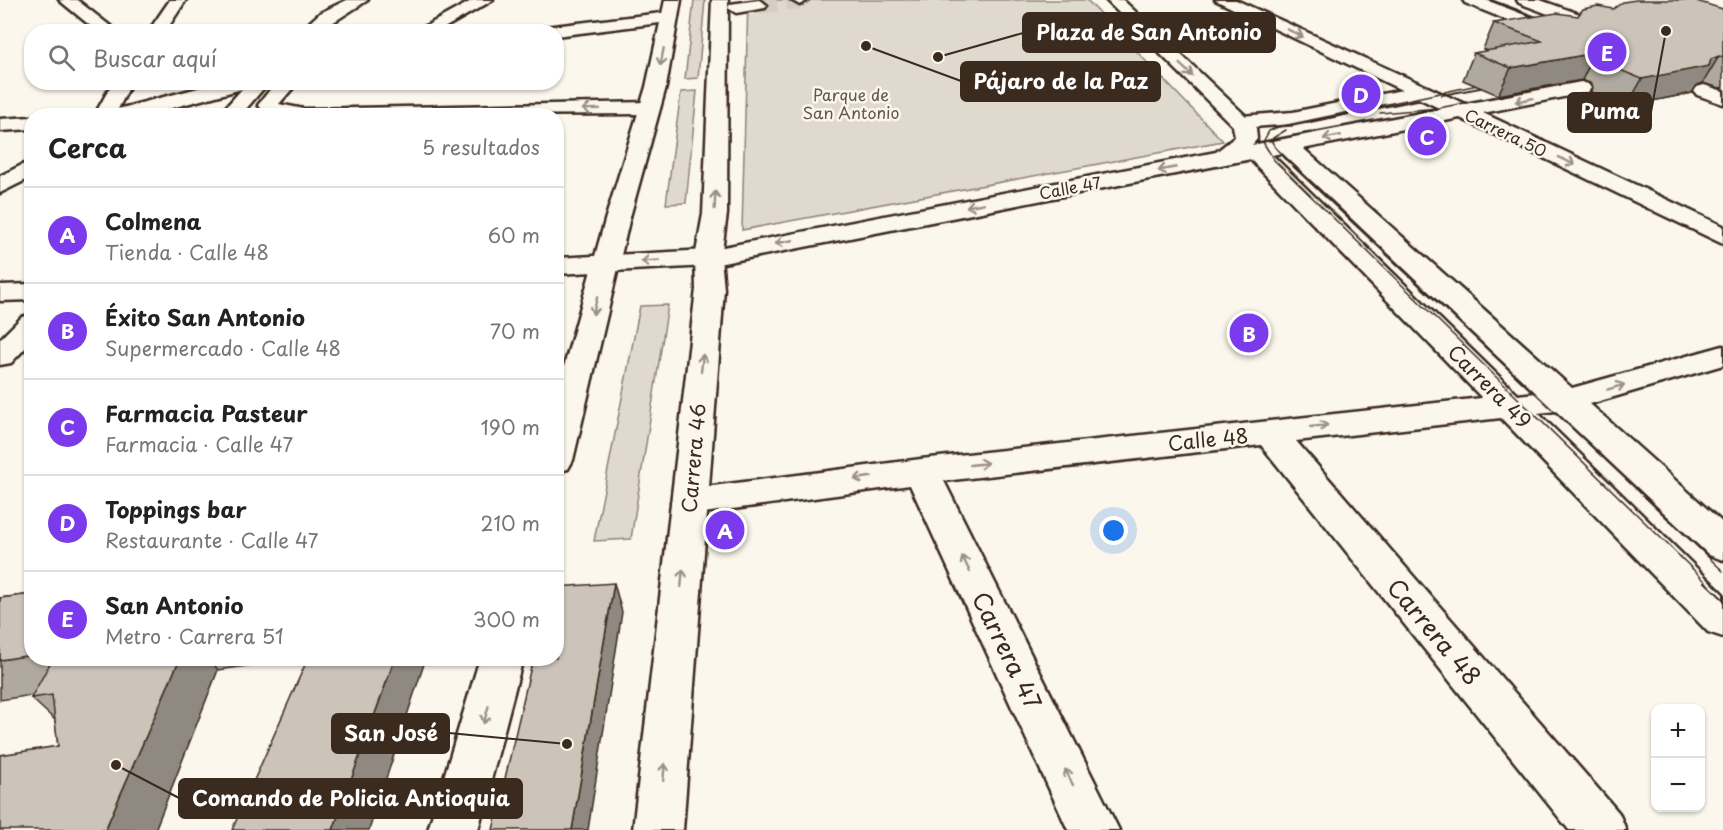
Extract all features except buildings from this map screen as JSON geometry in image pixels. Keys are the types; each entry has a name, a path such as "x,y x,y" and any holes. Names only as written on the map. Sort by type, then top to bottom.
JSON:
{"street":[{"path":"67,0 99,24"},
{"path":"162,24 178,0"},
{"path":"317,24 360,0"},
{"path":"438,24 485,0"},
{"path":"1114,0 1241,122 1245,128 1246,139 1224,157"},
{"name":"Carrera 50","path":"1223,0 1465,112 1723,236"},
{"path":"1471,0 1560,35"},
{"path":"1525,0 1599,27"},
{"path":"731,3 759,5"},
{"name":"Carrera 46","path":"658,830 710,289 708,258 715,214 718,85 735,50 731,3"},
{"path":"564,29 672,9 650,108 618,217 564,430"},
{"name":"Calle 47","path":"564,266 708,258 1581,88"},
{"path":"108,108 119,90"},
{"path":"147,108 215,90"},
{"path":"236,108 252,90"},
{"path":"272,108 268,105 279,90"},
{"path":"1704,91 1723,98"},
{"path":"1241,122 1293,118 1422,92"},
{"path":"564,109 650,108"},
{"path":"0,124 24,123"},
{"name":"Carrera 49","path":"1287,146 1723,545"},
{"name":"Carrera 49","path":"1256,152 1723,620"},
{"path":"0,186 24,172"},
{"path":"0,293 24,292"},
{"path":"0,356 24,331"},
{"name":"Calle 48","path":"689,502 921,471 1564,400 1723,355"},
{"name":"Carrera 48","path":"1269,432 1601,830"},
{"name":"Carrera 47","path":"921,471 1094,830"},
{"path":"453,830 500,666"}],"green space":[{"path":"694,0 705,0 698,78 685,79"},
{"name":"Parque de San Antonio","path":"748,0 1087,0 1223,141 742,230"},
{"path":"697,91 686,203 666,204 681,92"},
{"path":"668,305 631,539 594,541 640,306"}],"tunnel":[{"path":"759,5 799,0"}],"tram line":[{"path":"1492,82 1278,127 1269,131 1263,142 1274,160 1707,583"},
{"path":"1380,113 1439,108 1551,86"},
{"path":"1286,130 1273,138 1272,142 1276,148 1723,571"},
{"path":"1705,582 1723,599"}],"railway":[{"path":"1491,0 1550,22"},
{"path":"1442,95 1496,85"}],"place":[{"name":"Puma","path":"1666,31"},
{"name":"Pájaro de la Paz","path":"866,46"},
{"name":"San Antonio","path":"1607,52"},
{"name":"Plaza de San Antonio","path":"938,57"},
{"name":"Toppings bar","path":"1361,94"},
{"name":"Farmacia Pasteur","path":"1427,136"},
{"name":"Éxito San Antonio","path":"1249,333"},
{"name":"Colmena","path":"725,530"},
{"name":"San José","path":"567,744"},
{"name":"Comando de Policia Antioquia","path":"116,765"}]}
